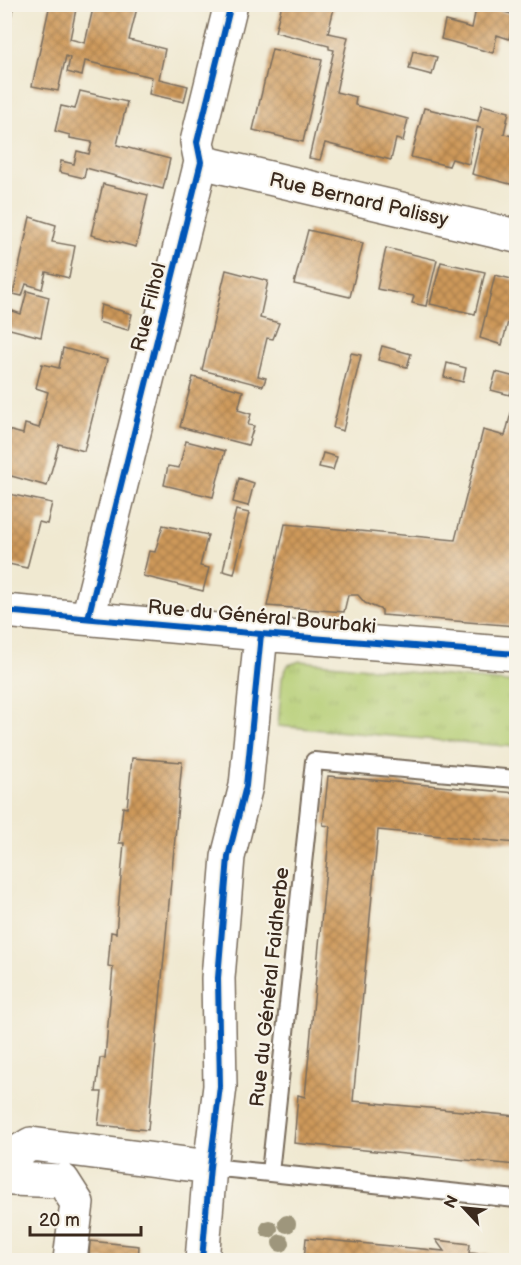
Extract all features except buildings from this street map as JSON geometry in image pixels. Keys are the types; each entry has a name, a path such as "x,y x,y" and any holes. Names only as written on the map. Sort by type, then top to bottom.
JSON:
{"street":[{"name":"Rue Filhol","path":"88,618 201,162 197,142 230,4"},
{"name":"Rue Bernard Palissy","path":"201,162 516,237"},
{"name":"Rue du Général Bourbaki","path":"4,611 516,654"},
{"path":"201,1260 220,1086 218,978 228,857 246,786 261,634"},
{"path":"70,1260 76,1203 63,1181 12,1179 18,1152 31,1144 210,1167"}],"lane":[{"name":"Rue du Général Faidherbe","path":"270,1173 314,761 516,779"},
{"path":"210,1167 516,1199"}],"green space":[{"path":"300,661 516,683 516,747 278,726 282,678 288,665"}],"cycle path":[{"path":"88,618 201,162 197,142 230,4"},
{"path":"4,611 516,654"},
{"path":"202,1260 220,1086 218,978 228,857 246,786 261,634"}]}
